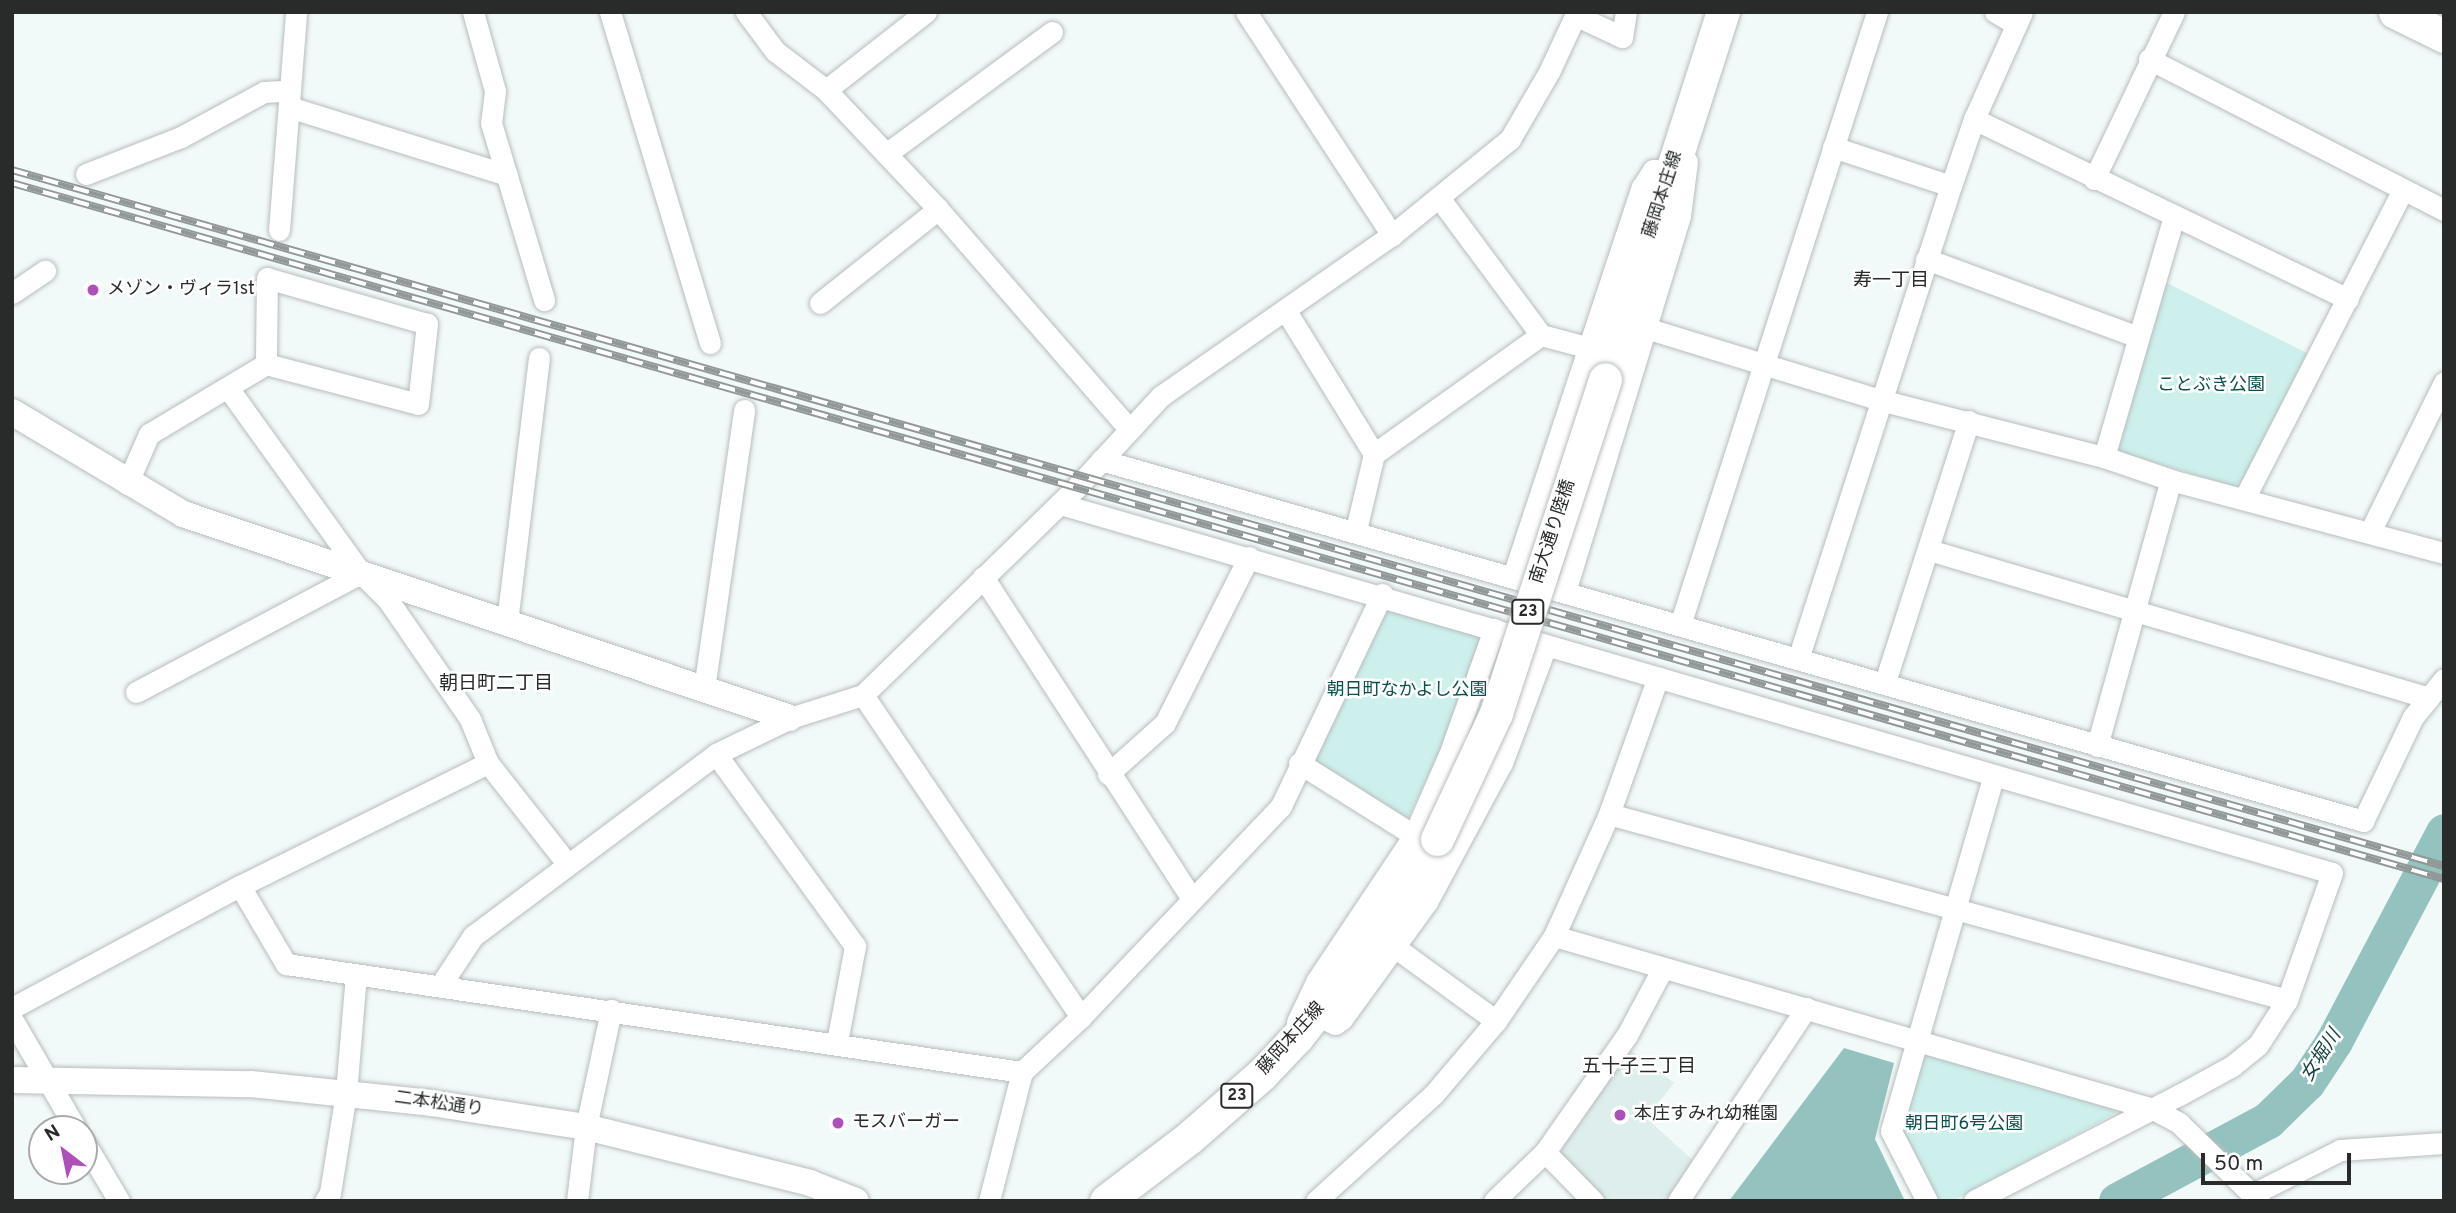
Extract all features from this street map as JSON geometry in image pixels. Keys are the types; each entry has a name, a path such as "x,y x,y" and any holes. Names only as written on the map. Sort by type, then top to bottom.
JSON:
{"main road":[{"name":"藤岡本庄線","path":"1605,379 1723,12"},
{"path":"2395,12 2444,36"},
{"name":"南大通り陸橋","path":"1425,837 1496,713 1605,379"},
{"name":"藤岡本庄線","path":"1106,1201 1190,1137 1262,1074 1306,1026 1376,937 1425,837"}],"street":[{"path":"279,230 296,12"},
{"path":"473,12 495,91 491,123 544,300"},
{"path":"610,12 710,343"},
{"path":"746,12 775,51 827,90 938,209 1129,429"},
{"path":"827,90 926,12"},
{"path":"1246,12 1392,235"},
{"path":"440,986 473,936 566,862 716,754 790,719 863,695 1060,504 1161,396 1392,235 1440,199 1510,139 1577,14 1622,37 1626,12"},
{"path":"1680,625 1877,12"},
{"path":"1799,656 1884,401 1926,259 1974,119 2019,18 1995,12"},
{"path":"2094,179 2174,12"},
{"path":"886,154 1052,32"},
{"path":"2150,59 2444,210"},
{"path":"86,174 181,136 264,92 507,175"},
{"path":"1974,119 2348,299"},
{"path":"1564,592 1680,216 1688,153 1682,138"},
{"path":"1833,146 1951,186"},
{"path":"1513,576 1646,177 1653,170 1671,170"},
{"path":"2244,499 2403,189"},
{"path":"1440,199 1541,335 1590,348"},
{"path":"820,303 938,209"},
{"path":"2104,457 2174,216"},
{"path":"1926,259 2138,337"},
{"path":"12,293 46,271"},
{"path":"127,484 149,434 266,364 418,404 427,324 267,278 266,364"},
{"path":"1286,311 1374,454"},
{"path":"1646,328 1763,361 1884,401 2104,457 2171,480 2444,553"},
{"path":"1356,530 1374,454 1541,335"},
{"path":"507,622 539,358"},
{"path":"2370,532 2444,382"},
{"path":"228,388 361,573 387,600 470,719 488,763 566,862"},
{"path":"704,689 744,410"},
{"path":"12,412 127,484 183,514 790,719"},
{"path":"1885,682 1969,421"},
{"path":"1101,460 1356,530 1495,575 1513,576 1680,625 1799,656 2096,746 2363,821 2413,717 2444,679"},
{"path":"2096,746 2136,615 2171,480"},
{"path":"1060,504 1382,594 1546,646 1993,778 2332,873 2287,1000 2258,1045 2241,1059 2153,1109 1974,1201"},
{"path":"1929,550 2136,615 2428,698"},
{"path":"1108,774 1165,723 1250,557"},
{"path":"136,691 361,573"},
{"path":"983,577 1108,774 1191,898"},
{"path":"989,1201 1022,1072 1082,1017 1191,898 1281,806 1299,763 1382,594"},
{"path":"1299,763 1425,837 1449,755 1494,629"},
{"path":"1306,1026 1335,1024 1342,1019 1396,948 1492,783 1546,646"},
{"path":"1316,1201 1433,1095 1496,1021 1554,936 1609,814 1658,677"},
{"path":"863,695 1082,1017"},
{"path":"716,754 855,946 836,1042"},
{"path":"12,1008 240,886 488,763"},
{"path":"1927,1201 1891,1131 1993,778"},
{"path":"1609,814 2287,1000"},
{"path":"240,886 286,964 836,1042 1022,1072"},
{"path":"1554,936 2153,1109 2179,1123 2251,1193 2340,1150 2444,1143"},
{"path":"1396,948 1496,1021"},
{"path":"1493,1201 1545,1152 1626,1035 1663,968"},
{"path":"330,1198 345,1093 356,974"},
{"path":"1678,1201 1806,1008"},
{"path":"576,1201 586,1127 611,1010"},
{"path":"12,1019 68,1115"},
{"name":"二本松通り","path":"12,1080 251,1084 345,1093 586,1127 810,1183 856,1201"},
{"path":"1545,1152 1593,1201"},
{"path":"98,1166 119,1201"}],"shaded area":[{"path":"1628,1048 1674,1083 1646,1118 1695,1162 1669,1201 1606,1201 1561,1155 1559,1146"},
{"path":"1844,1048 1894,1063 1875,1139 1905,1201 1729,1201"}],"green space":[{"name":"ことぶき公園","path":"2165,282 2307,353 2245,479 2235,487 2120,452 2118,446"},
{"name":"朝日町なかよし公園","path":"1389,609 1477,633 1482,644 1463,704 1409,816 1404,818 1313,760 1380,612"},
{"name":"朝日町6号公園","path":"1930,1050 2117,1107 2116,1113 1953,1201 1936,1201 1896,1131 1919,1057"}],"waterway":[{"name":"女堀川","path":"2117,1201 2268,1120 2307,1082 2334,1041 2444,832"}],"railway":[{"path":"12,170 2444,866"},
{"path":"12,183 2444,879"}],"place":[{"name":"メゾン・ヴィラ1st","path":"93,290"},
{"name":"本庄すみれ幼稚園","path":"1620,1115"},
{"name":"モスバーガー","path":"838,1123"}],"district":[{"name":"寿一丁目","path":"1891,282"},
{"name":"朝日町二丁目","path":"496,685"},
{"name":"五十子三丁目","path":"1639,1068"}]}
